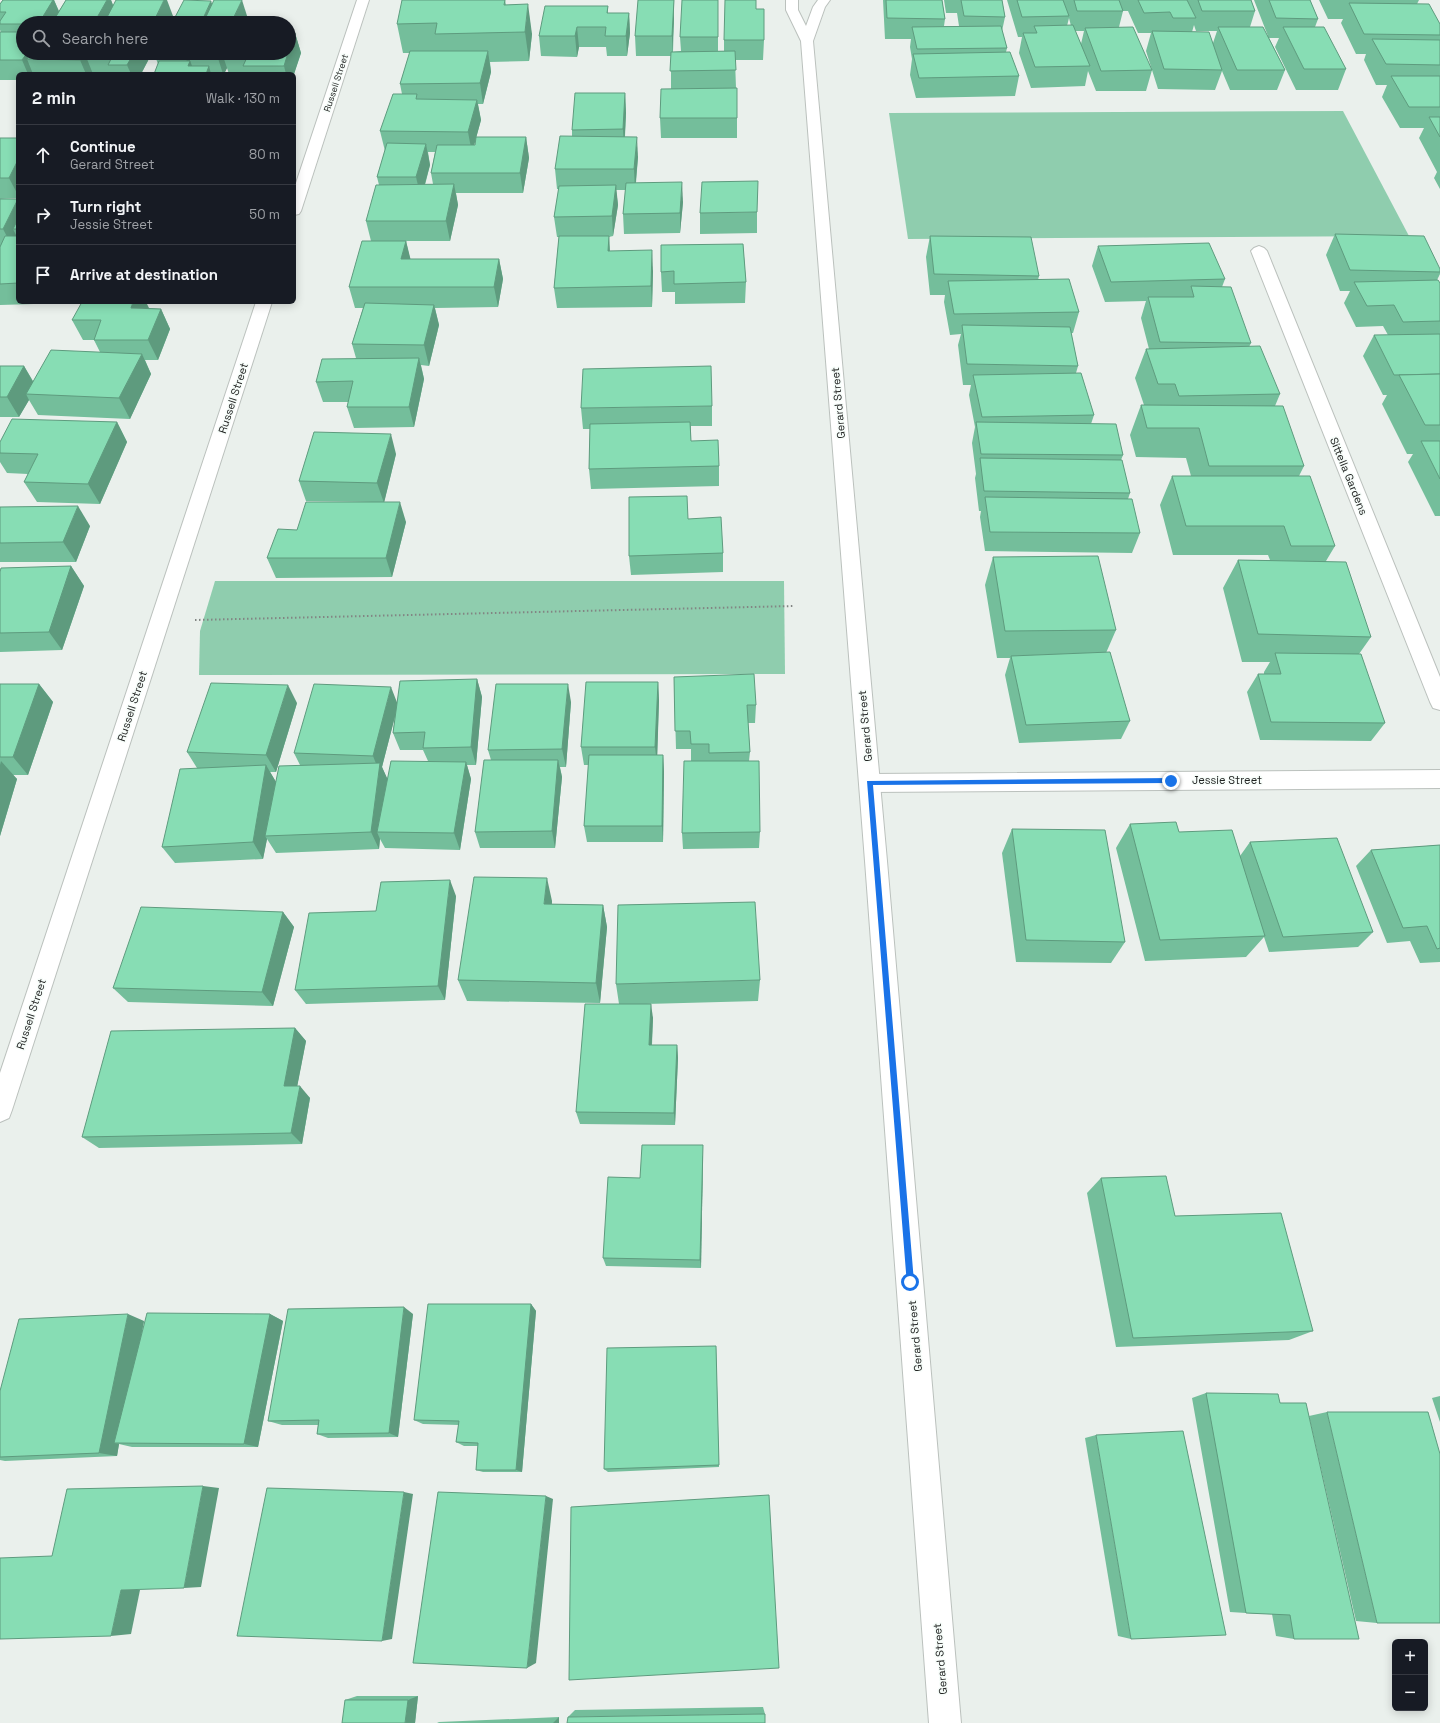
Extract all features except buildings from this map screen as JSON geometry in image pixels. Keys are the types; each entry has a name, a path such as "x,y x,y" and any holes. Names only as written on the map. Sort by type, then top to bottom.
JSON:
{"street":[{"name":"Russell Street","path":"296,205 363,0"},
{"name":"Gerard Street","path":"792,0 792,10 807,41 870,783 945,1723"},
{"name":"Gerard Street","path":"807,41 819,7 824,0"},
{"name":"Sittella Gardens","path":"1259,251 1440,702"},
{"name":"Russell Street","path":"0,1110 263,304"},
{"name":"Jessie Street","path":"870,783 1440,779"}],"path":[{"path":"160,621 794,606"}],"green space":[{"path":"1343,111 1409,236 908,239 889,113"},
{"path":"215,581 784,581 785,674 199,675 200,631"}],"route":[{"path":"910,1282 870,783 1171,781"}]}
